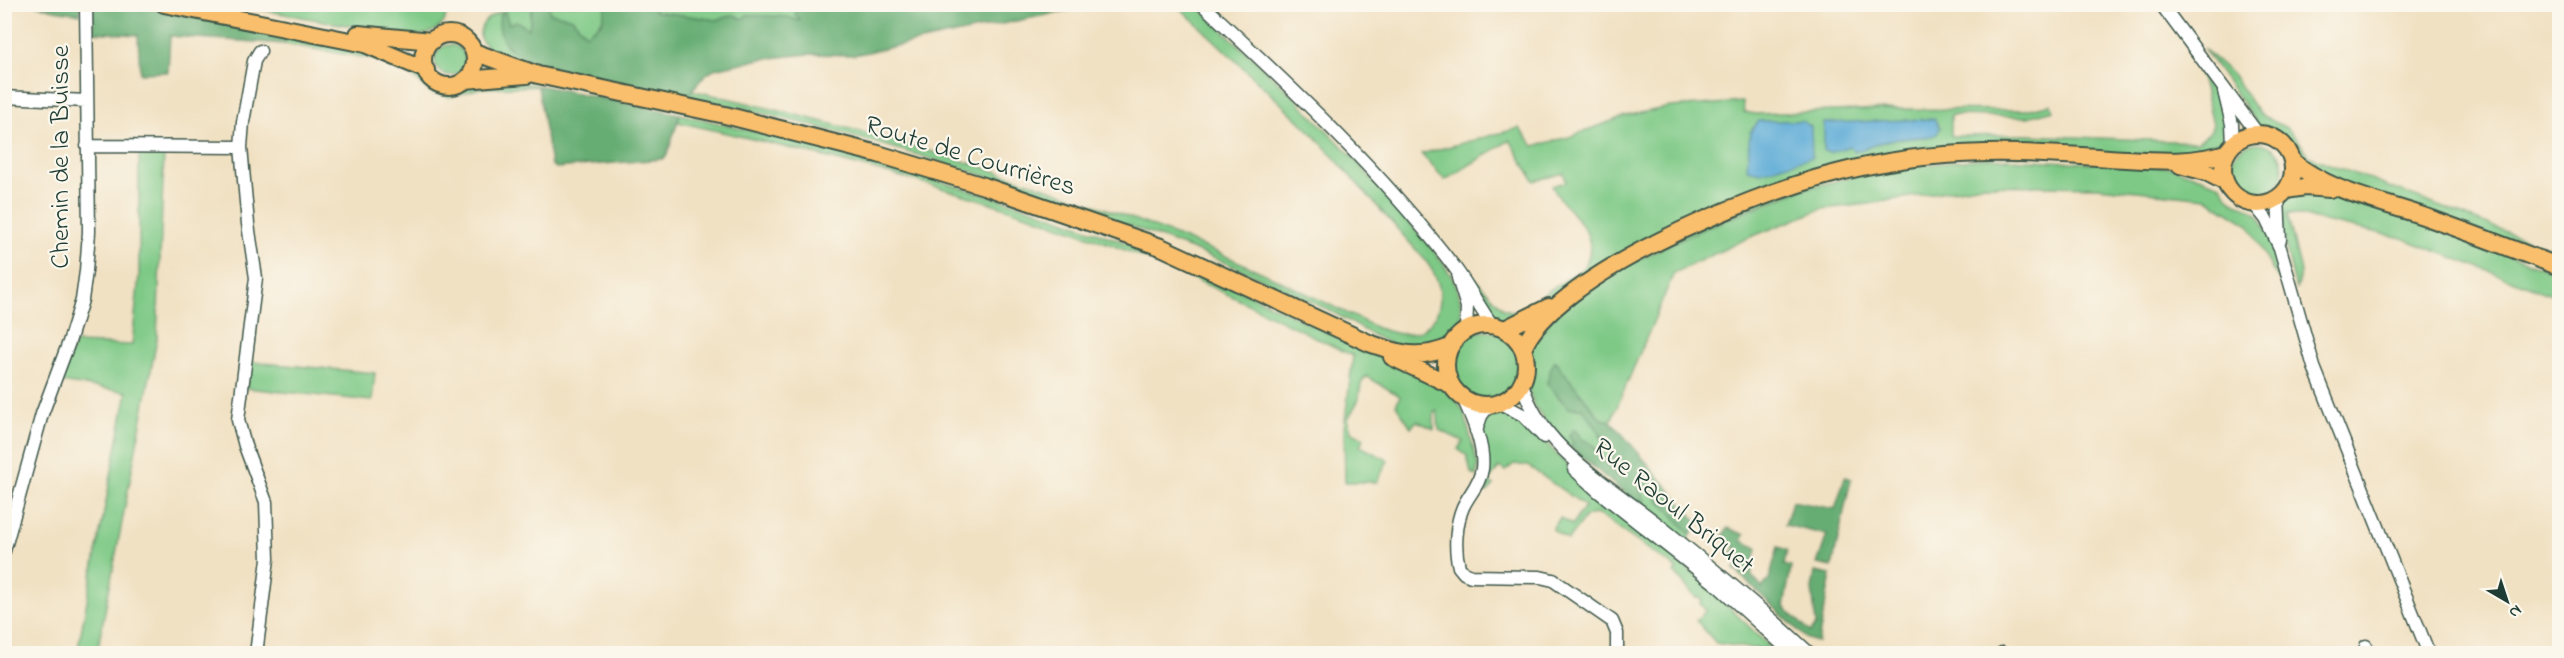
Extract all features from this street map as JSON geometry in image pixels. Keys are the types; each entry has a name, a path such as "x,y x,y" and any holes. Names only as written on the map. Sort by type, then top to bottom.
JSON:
{"main road":[{"path":"164,4 365,44 426,70 436,82 444,85 452,86 465,80 475,66 474,52 467,41 453,34 445,34 432,41 424,55 426,70"},
{"path":"201,4 369,36 432,41"},
{"name":"Route de Courrières","path":"474,52 538,75 725,115 878,154 984,186 1161,247 1369,343 1402,354 1420,356 1450,347"},
{"name":"Route de Courrières","path":"465,80 538,75"},
{"path":"1498,327 1519,341 1523,349 1527,365 1522,384 1513,395 1495,404 1475,404 1463,398 1451,385 1446,366 1450,347 1466,331 1479,326 1498,327 1562,300 1607,270 1713,217 1790,187 1884,162 1987,153 2168,162 2208,158 2230,148 2245,136 2258,134 2280,142 2292,161 2308,173 2349,192 2425,217 2559,267"},
{"path":"2225,182 2223,167 2230,148"},
{"path":"2282,193 2292,176 2292,161"},
{"path":"2168,162 2206,172 2225,182 2234,194 2254,204 2267,203 2282,193 2313,187 2349,192"},
{"path":"1523,349 1531,332 1562,300"},
{"name":"Route de Courrières","path":"1369,343 1398,361 1451,385"}],"street":[{"name":"Chemin de la Buisse","path":"4,551 42,414 82,300 89,232 86,4"},
{"path":"1202,4 1316,111 1455,268 1498,327"},
{"path":"2161,4 2258,134"},
{"path":"256,654 268,559 266,502 238,420 256,278 248,224 241,147 250,81 254,61 260,51"},
{"path":"2223,87 2232,124 2230,148"},
{"path":"4,97 86,101"},
{"path":"87,146 241,147"},
{"path":"2280,248 2282,193"},
{"path":"2254,204 2266,219 2280,248 2314,367 2428,654"},
{"path":"1455,268 1467,306 1466,331"},
{"name":"Rue Raoul Briquet","path":"1522,384 1529,403 1550,434 1582,467 1658,524 1758,606 1810,654"},
{"path":"1463,398 1476,431 1482,471 1461,514 1457,539 1459,567 1464,573 1472,576 1540,577 1552,580 1612,621 1617,633 1617,654"},
{"path":"1476,431 1481,416 1495,404"},
{"name":"Rue Raoul Briquet","path":"1495,404 1523,415 1598,491 1716,584 1793,654"}],"green space":[{"path":"754,4 766,7 769,5 799,5 796,8 801,20 747,15 742,19 735,15 716,20 654,11 653,5"},
{"path":"36,5 81,5 80,14"},
{"path":"93,5 130,5 287,35 285,44 170,36 168,72 140,73 138,35 93,32"},
{"path":"234,5 444,5 446,13 445,20 436,30 422,35 407,36"},
{"path":"517,5 532,5 530,29 507,47 529,61 488,48 480,38 480,31 487,20"},
{"path":"532,5 549,5 550,13 572,18 586,34 602,23 606,5 653,5 654,11 716,20 735,15 742,19 747,15 788,17 798,21 800,19 795,14 799,5 1094,5 854,55 809,54 761,59 714,69 705,75 687,96 550,68 521,56 506,44 501,36 500,15 505,12 509,24 516,21 529,29"},
{"path":"549,5 606,5 605,15 586,35 572,18 549,13"},
{"path":"1177,5 1196,5 1295,98 1348,152 1437,255 1456,286 1461,311 1462,322 1445,340 1435,347 1423,350 1399,346 1376,337 1299,296 1233,266 1055,199 860,138 687,96 691,90 822,121 1015,177 1142,222 1204,247 1377,328 1403,334 1424,328 1436,315 1440,297 1436,278 1426,261 1313,134"},
{"path":"287,35 372,53 420,74 436,90 497,82 543,86 480,88 450,97 431,93 413,77 373,59 285,44"},
{"path":"450,45 456,46 464,54 464,66 456,74 450,75 444,74 436,66 435,60 436,54 444,46"},
{"path":"2203,48 2232,74 2259,114 2287,128 2299,141 2308,156 2559,252 2559,261 2330,180 2300,163 2291,145 2283,137 2260,127"},
{"path":"2196,56 2217,86 2226,106 2228,140 2213,154 1884,156 1582,278 1552,300 1508,323 1491,318 1474,284 1458,261 1504,309 1516,312 1584,268 1589,255 1590,243 1587,233 1552,186 1566,182 1564,173 1534,181 1510,140 1445,180 1421,154 1519,128 1534,146 1569,137 1625,116 1670,107 1743,102 1744,112 1756,114 1885,109 2026,110 2051,104 2054,110 2028,117 1951,115 1951,136 2027,135 2197,142 2210,132 2213,124","holes":["1940,128 1932,136 1889,140 1854,151 1850,146"]},
{"path":"543,86 680,114 667,155 662,159 556,168 551,165 538,87"},
{"path":"680,114 858,157 1033,209 1143,249 1248,294 1363,350 1444,383 1464,412 1478,466 1476,476 1471,473 1467,456 1458,449 1463,441 1439,430 1437,410 1434,411 1434,429 1417,421 1411,427 1396,405 1400,396 1366,376 1361,384 1358,401 1348,419 1351,431 1364,438 1360,446 1388,460 1377,482 1345,482 1344,428 1353,356 1194,279 1083,234 969,196 795,149 678,122"},
{"path":"2252,143 2262,143 2272,147 2279,154 2283,169 2279,184 2272,191 2262,195 2252,195 2242,191 2235,184 2231,174 2231,164 2235,154 2242,147"},
{"path":"139,151 164,152 157,339 97,653 77,653 127,392 60,382 75,343 132,345 139,275"},
{"path":"1987,158 2171,167 2221,185 2230,199 2252,209 2260,219 2275,250 2288,290 2273,271 2249,225 2206,198 2098,187 1982,185 1868,204 1822,209 1748,238 1674,273 1611,421 1601,419 1555,362 1547,383 1568,408 1582,408 1598,426 1599,435 1622,472 1617,475 1592,444 1583,440 1575,430 1569,435 1573,443 1571,448 1558,439 1534,405 1528,388 1532,371 1530,347 1558,310 1623,267 1715,222 1787,193 1881,170"},
{"path":"2300,190 2350,198 2559,273 2559,298 2402,238 2287,213 2301,272 2296,290 2282,231 2283,202"},
{"path":"1479,331 1493,331 1505,336 1515,346 1520,365 1515,384 1505,394 1493,399 1479,399 1467,394 1457,384 1452,372 1452,358 1457,346 1467,336"},
{"path":"1555,361 1601,419 1611,421 1699,524 1691,535 1644,483 1639,488 1645,501 1640,506 1571,448 1573,443 1569,435 1574,429 1583,440 1592,444 1616,475 1622,472 1588,415 1582,408 1568,408 1547,383"},
{"path":"251,362 375,373 372,401 246,388"},
{"path":"1496,411 1507,411 1522,418 1572,470 1700,579 1771,648 1748,648 1716,643 1696,620 1706,611 1700,603 1702,601 1696,598 1674,572 1677,569 1600,516 1595,514 1586,516 1568,540 1552,529 1560,518 1572,525 1585,506 1528,466 1514,464 1505,471 1499,467 1489,481 1494,485 1487,492 1480,489 1482,428 1487,415"},
{"path":"1845,477 1851,479 1832,567 1817,564 1827,535 1785,525 1792,501 1835,509"},
{"path":"1643,483 1691,534 1687,541 1640,506 1639,488"},
{"path":"1728,528 1745,535 1742,541 1757,548 1751,575 1762,588 1769,579 1778,547 1787,550 1784,565 1791,567 1784,607 1810,632 1816,625 1812,589 1815,572 1831,575 1818,642 1807,639 1734,569 1739,563 1730,554 1736,548 1723,536"}],"water":[{"path":"1934,119 1940,128 1937,134 1932,136 1889,140 1854,152 1850,146 1829,153 1824,151 1824,123"},
{"path":"1759,121 1802,121 1811,127 1812,157 1761,172 1747,169 1750,132"}]}
